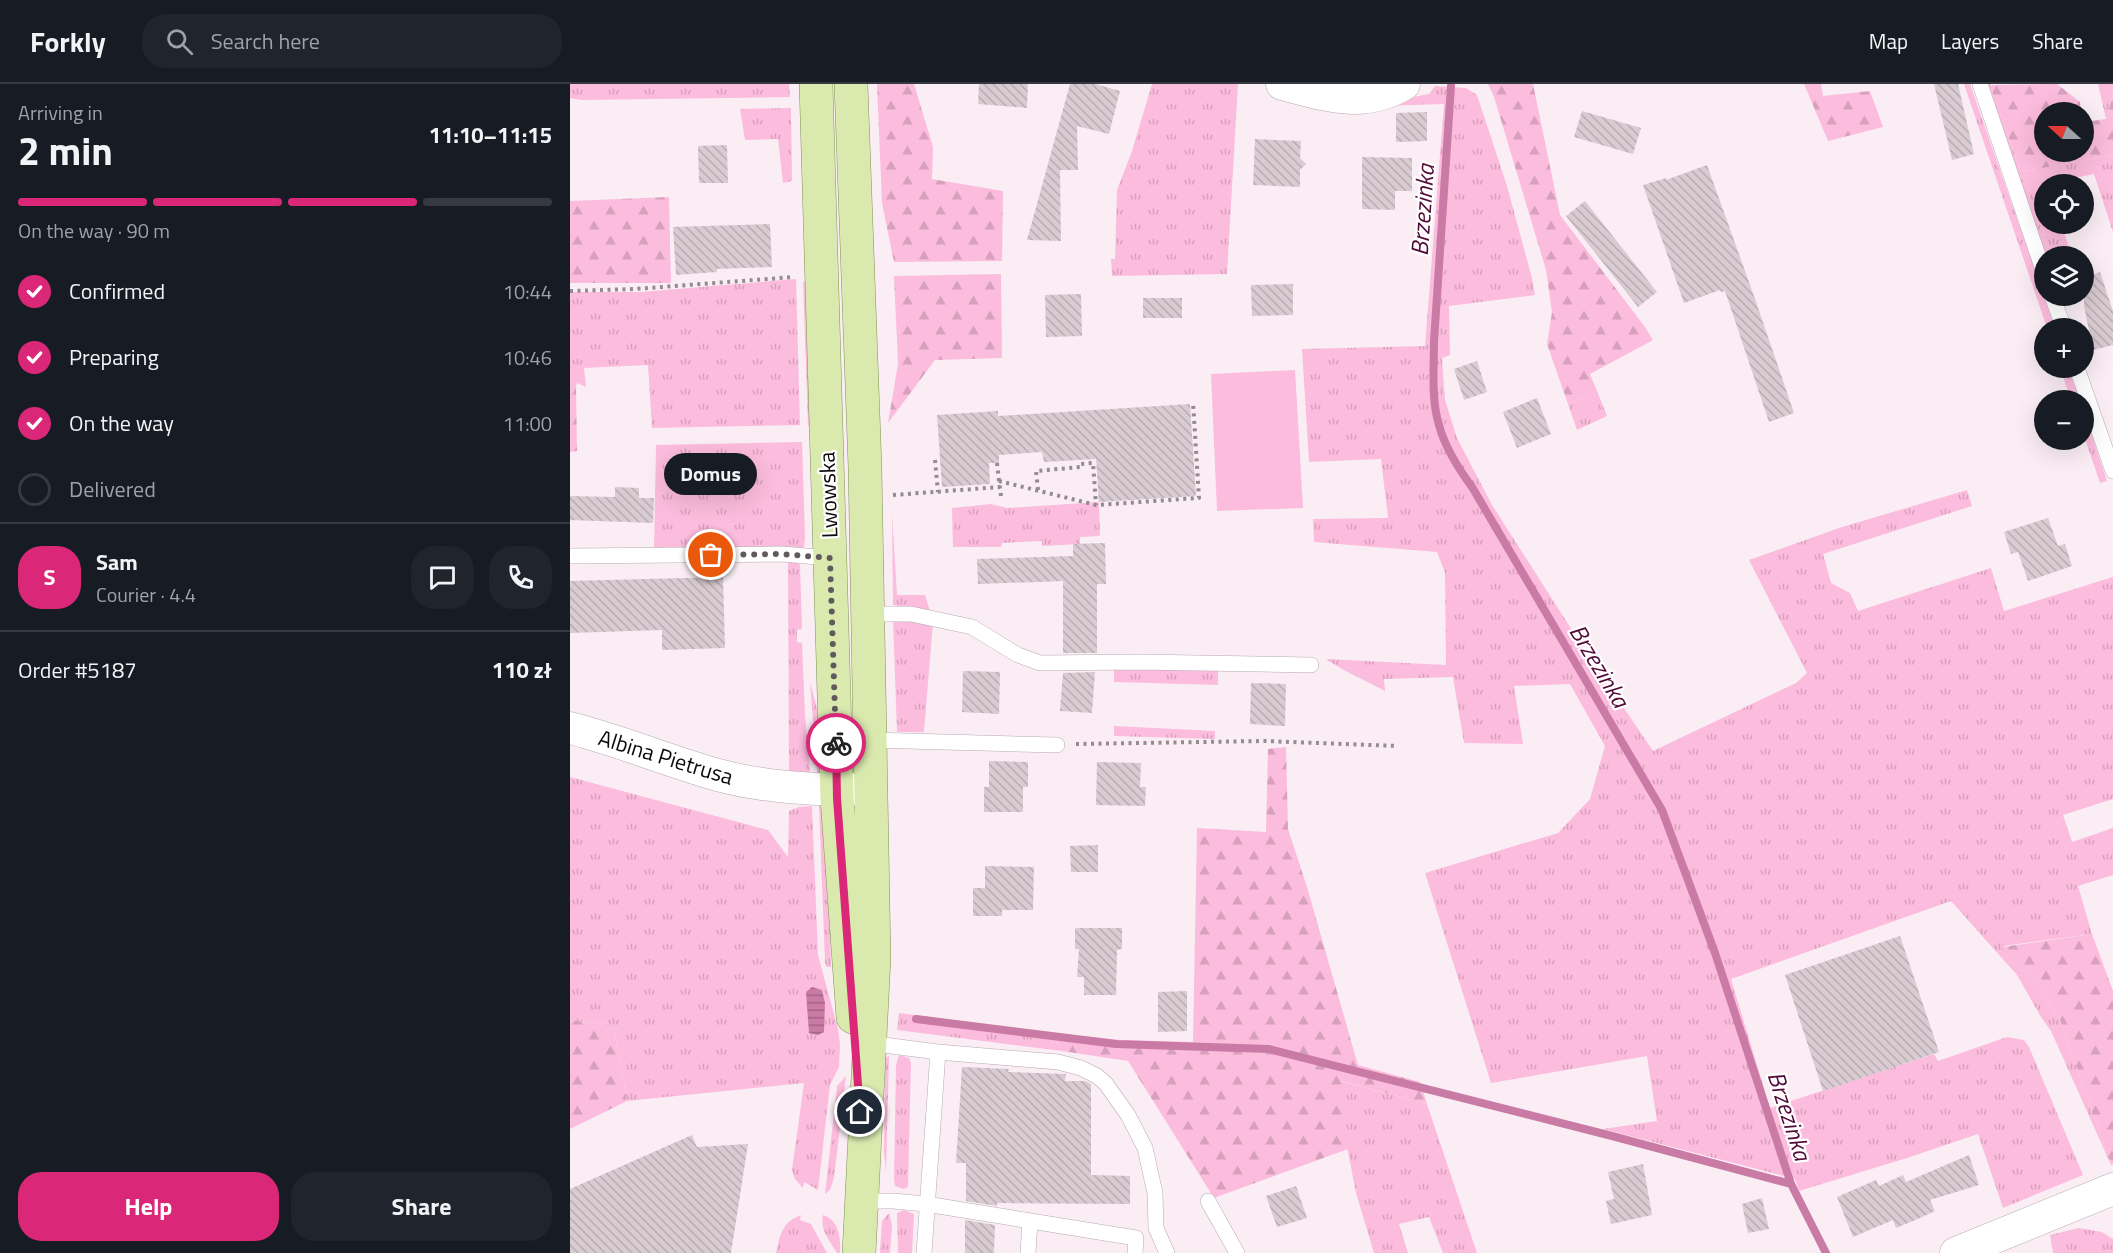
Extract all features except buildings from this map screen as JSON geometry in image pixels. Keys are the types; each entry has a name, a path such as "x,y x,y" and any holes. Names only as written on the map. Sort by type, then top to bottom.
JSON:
{"main road":[{"name":"Lwowska","path":"816,84 837,790 862,1043 864,1158 859,1253"},
{"name":"Lwowska","path":"851,84 865,456 874,958 862,1043"}],"street":[{"path":"1282,84 1346,98 1379,96 1404,84"},
{"name":"Albina Pietrusa","path":"570,728 610,738 720,776 816,790 871,789"},
{"path":"1956,1253 2113,1189"}],"lane":[{"path":"1980,84 2035,246"},
{"path":"2081,378 2113,471"},
{"path":"570,556 782,554 830,558"},
{"path":"868,614 911,614 972,627 1018,655 1040,663 1311,665"},
{"path":"870,740 1057,745"},
{"path":"862,1043 1058,1062 1081,1068 1097,1076 1106,1084 1128,1115 1145,1148 1155,1193 1156,1228 1164,1246 1135,1245 1030,1222 926,1204 862,1201"},
{"path":"924,1253 938,1052"},
{"path":"1208,1201 1237,1253"},
{"path":"1028,1253 1030,1222"}],"path":[{"path":"570,291 635,289 821,276"},
{"path":"999,481 1096,505 1199,498 1192,402"},
{"path":"935,460 938,492"},
{"path":"1038,490 1036,471 1080,467 1084,461 1093,463 1096,505"},
{"path":"997,463 1001,496"},
{"path":"891,496 1000,487"},
{"path":"1057,745 1264,741 1398,746"}],"green space":[{"path":"570,84 789,84 790,97 582,100 570,98"},
{"path":"877,84 914,84 933,147 932,179 1003,191 1002,261 894,262 882,203"},
{"path":"1152,84 1238,84 1227,274 1112,276 1111,259 1115,259 1117,190 1132,151"},
{"path":"1488,84 1533,84 1560,215 1653,340 1590,374 1597,391 1568,404 1547,344 1552,312 1546,270 1494,97"},
{"path":"1804,84 1821,84 1823,96 1870,91 1883,127 1828,141"},
{"path":"1964,84 1970,84 2034,268 2034,290"},
{"path":"1984,84 1990,84 2021,172 2075,162 2094,162 2094,159 2113,155 2113,232 2094,174 2034,174 2034,227"},
{"path":"2057,84 2080,102 2034,102 2034,162 2075,162 2021,172 1990,85"},
{"path":"2098,84 2113,84 2113,94 2106,119"},
{"path":"1435,86 1466,88 1477,95 1507,186 1535,295 1449,306 1450,355 1442,358 1445,400 1457,438 1492,505 1584,649 1653,751 1796,683 1807,673 1749,560 1839,528 1967,490 1972,506 1823,554 1831,583 1850,593 1858,611 1991,568 2004,611 2113,577 2113,799 2063,815 2072,842 2113,828 2113,875 2078,886 2092,934 2003,946 2009,960 2037,983 2060,1020 2111,1165 2051,1031 2017,975 1951,901 1731,979 1770,1108 1934,1054 1938,1061 2007,1037 2024,1040 2083,1175 2003,1208 1978,1134 1799,1191 1795,1179 1603,1129 1657,1121 1647,1056 1491,1083 1425,873 1558,833 1590,799 1605,746 1570,684 1514,686 1523,744 1464,743 1453,677 1384,679 1385,691 1326,659 1446,665 1445,573 1437,552 1314,542 1313,519 1388,518 1381,459 1309,462 1302,349 1425,346 1444,104 1379,106 1380,103 1429,94"},
{"path":"2113,94 2113,155 2094,159 2094,121 2106,119"},
{"path":"791,108 792,181 783,183 778,139 745,140 740,109"},
{"path":"669,197 671,283 570,283 570,201"},
{"path":"2036,234 2064,234 2069,246 2041,246"},
{"path":"1001,274 1002,358 935,360 888,423 898,364 894,276"},
{"path":"796,279 800,425 652,428 648,365 584,368 586,387 577,383 576,387 570,389 570,292 641,292"},
{"path":"809,281 814,426 808,426 803,282"},
{"path":"2040,306 2047,306 2052,318 2044,318"},
{"path":"1295,370 1303,508 1217,511 1211,374"},
{"path":"2063,378 2072,378 2076,390 2068,390"},
{"path":"576,387 577,451 570,452 570,389"},
{"path":"1597,391 1607,416 1577,430 1568,404"},
{"path":"802,442 804,547 801,549 654,550 656,445"},
{"path":"2094,442 2107,481 2100,483 2089,450 2094,450"},
{"path":"1099,502 1100,536 1080,537 1080,544 1042,546 1042,541 1002,543 1001,547 953,547 952,508 991,504 1007,508"},
{"path":"892,513 897,595 925,595 930,611 893,605"},
{"path":"788,559 795,560 800,565 802,629 797,630 797,642 802,643 811,780 789,779"},
{"path":"893,621 933,622 924,732 897,732"},
{"path":"1218,668 1218,685 1114,682 1114,669"},
{"path":"810,682 823,731 824,780 818,781 817,772"},
{"path":"1114,726 1215,731 1215,739 1114,736"},
{"path":"1286,747 1288,829 1358,1065 1420,1082 1427,1104 1341,1081 1348,1149 1214,1198 1128,1061 1062,1051 1053,1033 1121,1040 1193,1042 1197,828 1266,832 1268,749"},
{"path":"570,777 768,830 788,857 789,811 812,806 818,955 840,1044 839,1067 830,1085 818,1190 804,1182 803,1188 795,1179 792,1170 804,1083 627,1101 614,1025 570,1020"},
{"path":"819,805 826,810 831,967 827,967 825,963"},
{"path":"2092,934 2113,991 2113,1164 2111,1165 2060,1020 2037,983 2009,960 2002,947"},
{"path":"899,1013 1053,1033 1062,1051 897,1030"},
{"path":"570,1020 614,1025 627,1101 570,1129"},
{"path":"899,1055 909,1058 911,1063 908,1187 904,1189 895,1186 894,1179 896,1065"},
{"path":"889,1056 886,1172 884,1151 885,1058"},
{"path":"846,1076 834,1178 830,1190 825,1194 837,1086"},
{"path":"1340,1081 1427,1104 1477,1253 1443,1253 1429,1217 1399,1224 1408,1253 1374,1253 1356,1193 1345,1137"},
{"path":"904,1210 914,1214 912,1253 898,1253 897,1213"},
{"path":"889,1213 892,1225 890,1253 880,1253 882,1221"},
{"path":"801,1215 800,1220 811,1224 827,1253 776,1253 786,1225"},
{"path":"823,1215 836,1225 840,1253 837,1253 826,1235"},
{"path":"2079,1228 2102,1232 2113,1239 2113,1253 2053,1253 2050,1235"}],"shaded area":[{"path":"812,987 822,990 825,1003 824,1032 818,1035 809,1033 806,992"}],"waterway":[{"name":"Brzezinka","path":"1451,86 1434,341 1433,372 1436,415 1452,458 1472,487 1662,810 1715,953 1791,1184 1826,1253"},
{"path":"916,1019 1116,1044 1269,1049 1791,1184"}],"way so far":[{"path":"711,555 782,554 830,558 836,743"}],"place":[{"name":"Domus","path":"711,555"}],"route":[{"path":"836,743 837,798 860,1112"}]}
